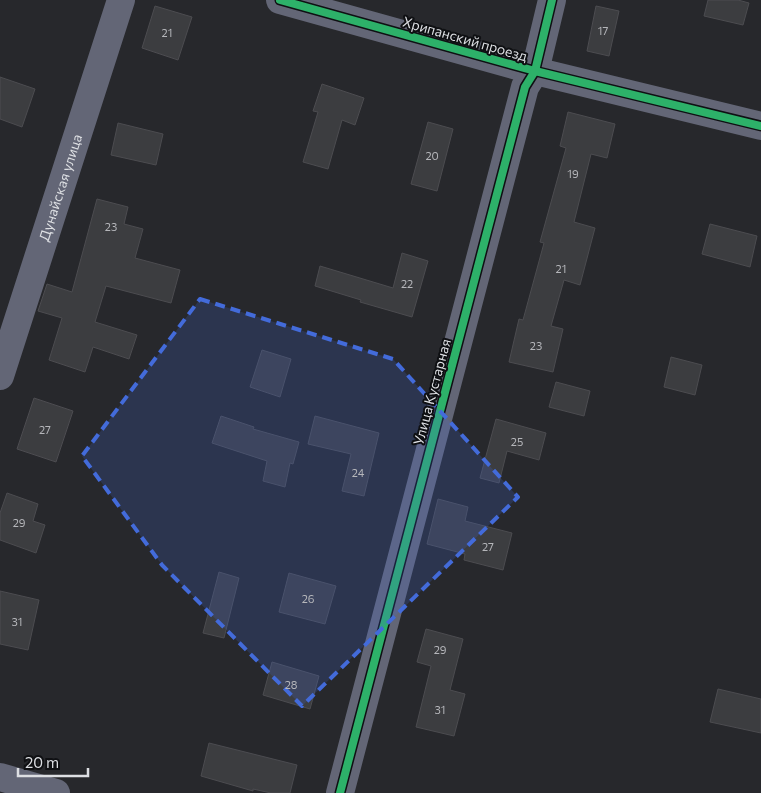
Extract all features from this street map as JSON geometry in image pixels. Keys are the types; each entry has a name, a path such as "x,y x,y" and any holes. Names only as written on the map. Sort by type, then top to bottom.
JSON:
{"street":[{"name":"Дунайская улица","path":"0,376 121,0"},
{"name":"Хрипанский проезд","path":"280,0 535,71 761,126"},
{"name":"Улица Кустарная","path":"340,793 525,86 535,71 552,0"},
{"path":"0,777 56,793"}],"highlighted area":[{"path":"200,299 393,359 518,497 302,706 162,565 82,456"}],"building":[{"path":"708,0 738,0 749,3 743,25 704,16"},
{"path":"155,6 192,17 178,60 142,48"},
{"path":"596,6 619,11 609,56 587,51"},
{"path":"0,77 35,89 22,127 0,119"},
{"path":"322,84 364,98 355,125 342,120 328,169 303,162 318,112 313,111"},
{"path":"568,112 615,124 607,158 591,154 574,222 595,228 580,285 564,280 551,326 563,329 553,372 509,362 519,319 523,320 544,243 540,242 566,148 560,146"},
{"path":"428,122 453,129 437,191 411,184"},
{"path":"118,123 163,134 156,165 111,155"},
{"path":"97,199 128,207 124,224 143,229 135,258 180,270 171,303 106,286 95,322 137,335 129,359 93,347 85,372 49,360 62,318 38,311 47,284 72,292"},
{"path":"710,224 757,236 750,267 702,254"},
{"path":"402,253 428,261 412,317 360,302 361,300 315,286 320,266 393,288"},
{"path":"262,350 291,359 280,397 250,387"},
{"path":"671,357 702,365 695,395 664,387"},
{"path":"556,382 590,391 584,416 549,407"},
{"path":"34,398 73,411 56,462 17,449"},
{"path":"221,416 254,427 253,429 299,442 293,464 290,463 285,487 263,481 267,461 212,443"},
{"path":"315,416 379,433 364,496 342,491 351,454 308,444"},
{"path":"496,419 546,433 539,460 507,451 499,483 480,478"},
{"path":"7,493 38,504 33,521 45,525 36,553 0,540 0,513"},
{"path":"438,499 468,507 465,521 512,533 503,570 464,560 465,554 427,544"},
{"path":"219,572 239,578 224,638 203,633"},
{"path":"289,573 336,586 325,624 279,612"},
{"path":"0,591 39,600 28,650 0,644"},
{"path":"426,629 463,639 450,690 465,694 454,736 416,727 431,666 417,662"},
{"path":"272,662 319,676 310,709 263,695"},
{"path":"718,689 761,699 761,733 710,722"},
{"path":"209,743 297,765 290,793 271,793 253,789 253,791 201,776"}],"cycle path":[{"path":"280,0 535,71 761,126"},
{"path":"340,793 525,87 535,71 552,0"}]}
